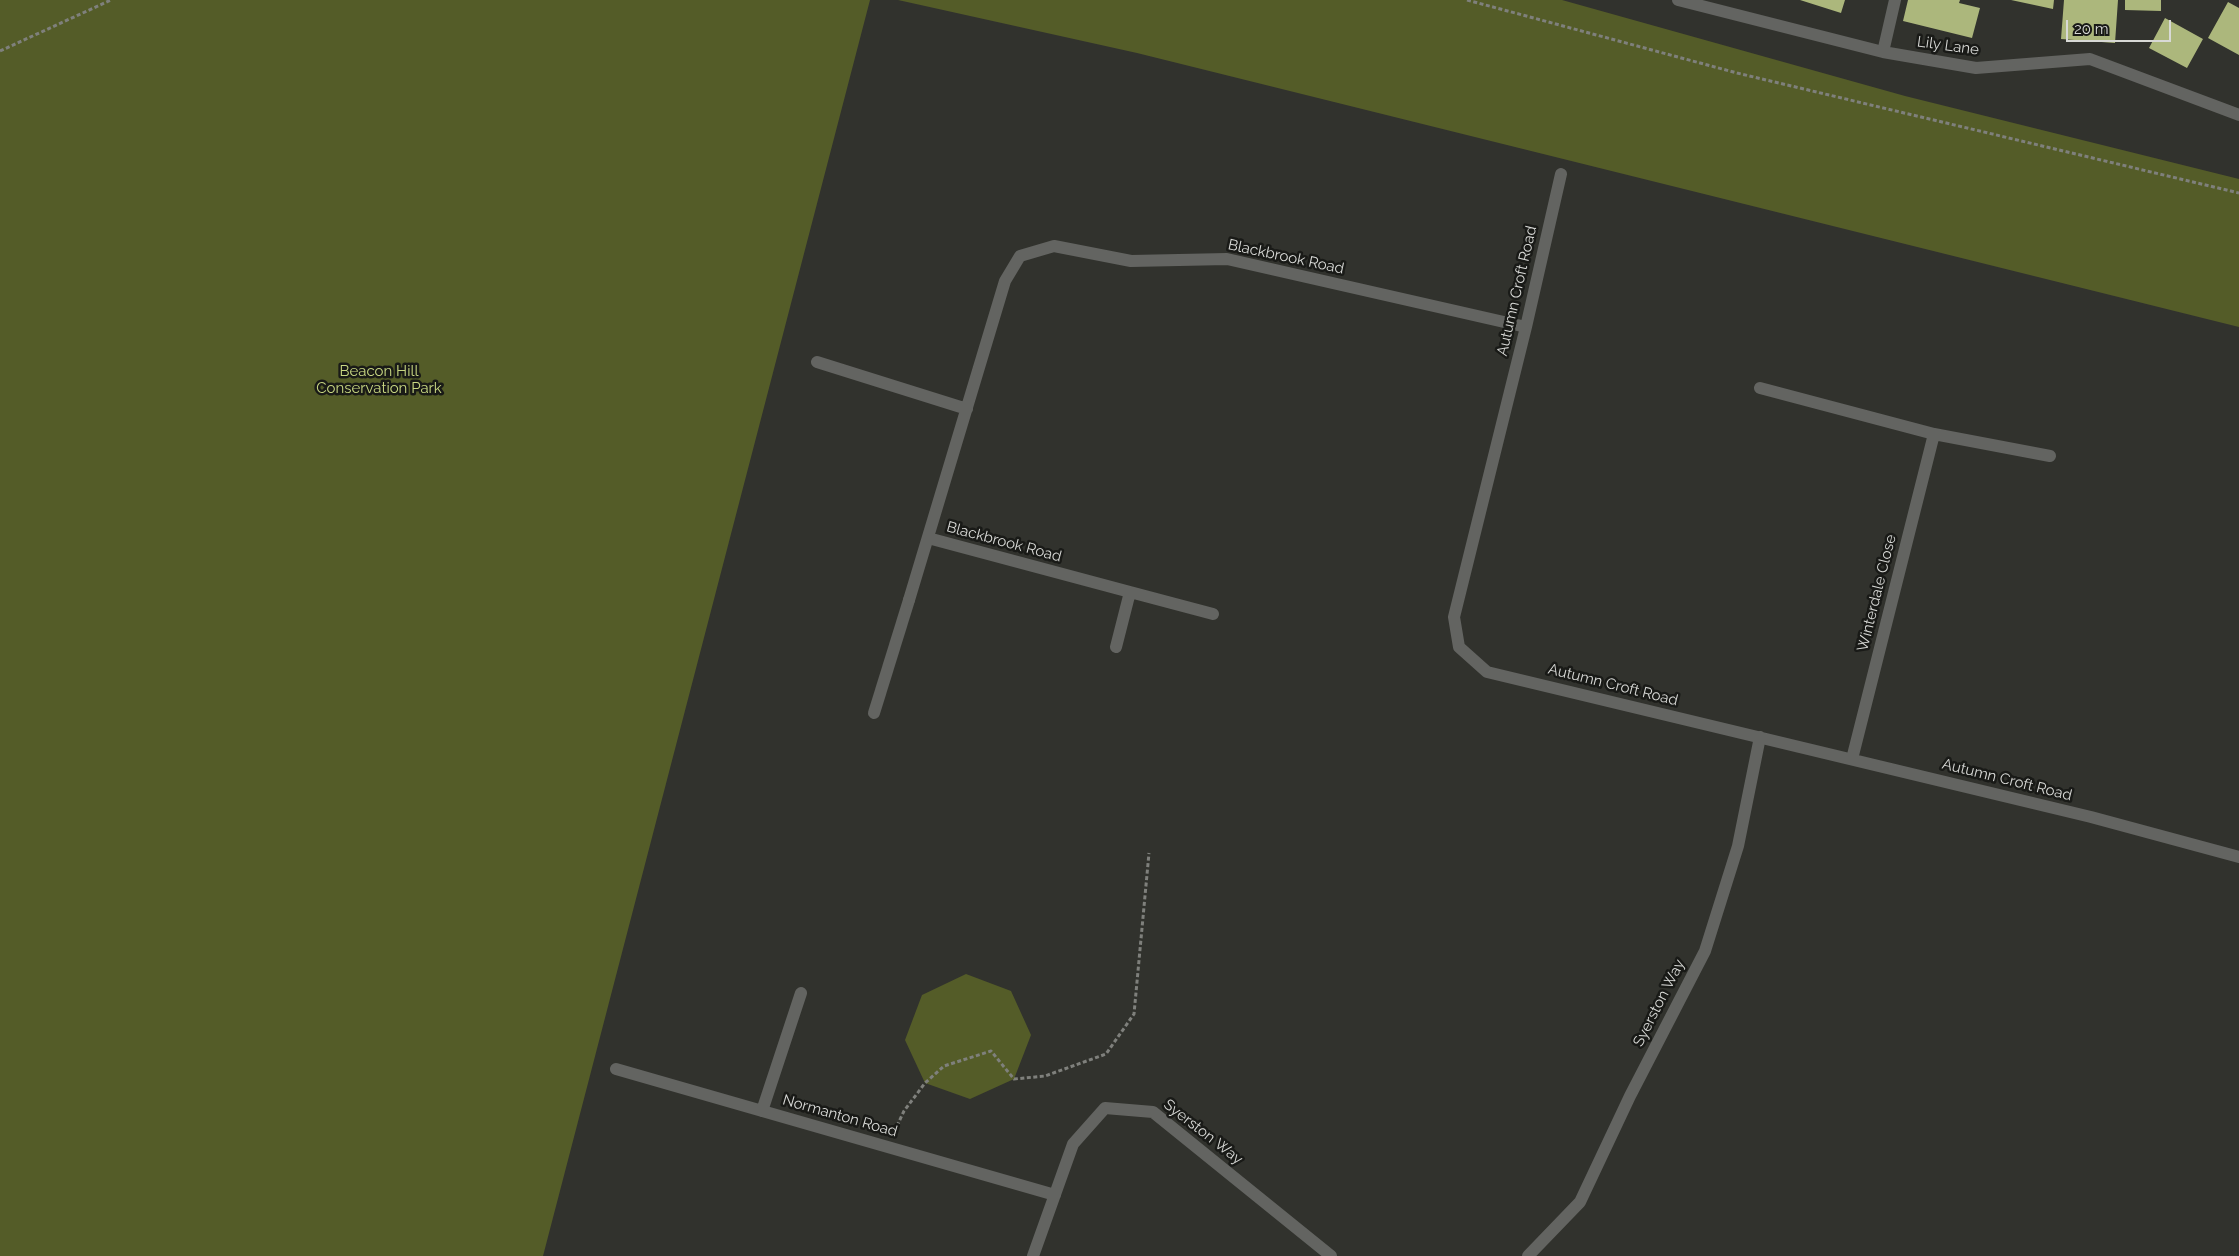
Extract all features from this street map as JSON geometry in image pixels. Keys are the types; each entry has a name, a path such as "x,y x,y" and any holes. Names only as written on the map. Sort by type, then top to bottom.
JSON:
{"street":[{"name":"Lily Lane","path":"1678,0 1883,52 1976,68 2090,59 2239,115"},
{"path":"1883,52 1895,0"},
{"name":"Autumn Croft Road","path":"1561,174 1526,327 1454,617 1459,648 1487,672 2090,817 2239,857"},
{"name":"Blackbrook Road","path":"874,713 1005,281 1020,256 1054,246 1131,261 1227,259 1526,327"},
{"path":"817,362 967,408"},
{"path":"1760,388 1934,434 2050,456"},
{"name":"Winterdale Close","path":"1852,759 1934,434"},
{"name":"Blackbrook Road","path":"928,538 1212,614"},
{"path":"1116,647 1130,592"},
{"name":"Syerston Way","path":"1528,1256 1580,1202 1630,1096 1705,951 1738,846 1760,738"},
{"path":"762,1111 802,993"},
{"name":"Normanton Road","path":"616,1069 1055,1195"},
{"name":"Syerston Way","path":"1033,1256 1073,1144 1105,1108 1153,1112 1331,1256"}],"path":[{"path":"0,51 111,0"},
{"path":"1467,0 1737,73 2239,193"},
{"path":"886,1146 904,1111 925,1083 944,1066 991,1051 1014,1079 1045,1076 1106,1054 1134,1014 1149,853"}],"green space":[{"name":"Beacon Hill Conservation Park","path":"0,0 870,0 543,1256 0,1256"},
{"path":"898,0 1562,0 1905,96 2239,179 2239,327 1137,53"},
{"path":"966,974 1011,991 1031,1035 1014,1079 970,1099 925,1083 905,1040 922,995"}],"building":[{"path":"1800,0 1845,0 1841,13"},
{"path":"1908,0 1960,0 1959,3 1980,8 1972,38 1903,21"},
{"path":"2011,0 2054,0 2053,9"},
{"path":"2064,0 2118,0 2115,43 2061,39"},
{"path":"2125,0 2161,0 2161,11 2125,10"},
{"path":"2228,2 2239,8 2239,55 2208,38"},
{"path":"2165,18 2203,39 2187,68 2149,48"}]}
